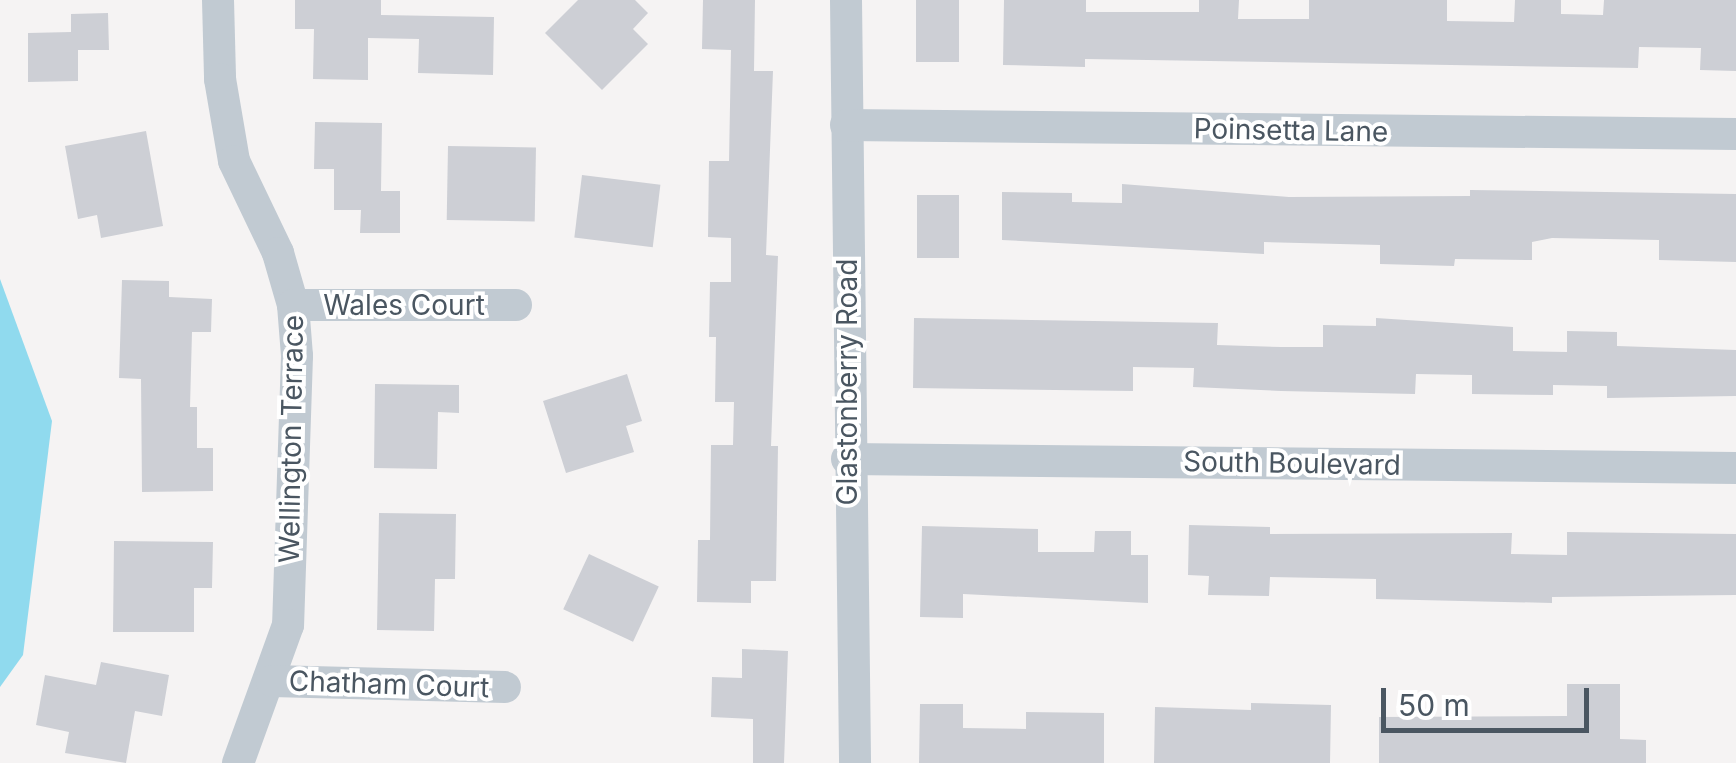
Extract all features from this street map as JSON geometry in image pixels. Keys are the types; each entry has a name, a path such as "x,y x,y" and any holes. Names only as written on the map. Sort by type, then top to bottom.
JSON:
{"street":[{"name":"Wellington Terrace","path":"218,0 220,79 234,161 278,253 293,306 288,626 272,681 238,763"},
{"name":"Glastonberry Road","path":"846,0 847,459 856,763"},
{"name":"Poinsetta Lane","path":"846,126 1736,134"},
{"name":"Wales Court","path":"293,306 516,305"},
{"name":"South Boulevard","path":"847,459 1736,468"},
{"name":"Chatham Court","path":"272,681 505,687"}],"water":[{"path":"0,279 52,421 23,655 0,687"}],"building":[{"path":"295,0 381,0 381,15 494,17 493,75 418,73 419,39 368,38 368,80 313,79 314,29 295,29"},
{"path":"578,0 635,0 648,13 633,29 648,44 602,90 545,33"},
{"path":"703,0 755,0 754,71 773,71 766,255 778,256 771,446 778,446 776,581 751,581 751,603 697,602 698,540 710,540 711,445 733,445 734,402 715,402 716,337 709,337 710,282 731,282 731,238 708,237 709,161 729,161 731,50 702,49"},
{"path":"916,0 959,0 959,62 916,62"},
{"path":"1004,0 1086,0 1086,12 1199,12 1199,0 1239,0 1238,19 1309,19 1309,0 1447,0 1447,21 1514,22 1515,0 1561,0 1561,14 1603,15 1604,0 1736,0 1736,71 1700,70 1701,48 1639,47 1638,68 1085,59 1085,67 1003,65"},
{"path":"108,13 109,50 78,50 78,81 28,82 28,33 71,32 71,14"},
{"path":"315,122 382,123 381,191 400,191 400,233 360,233 361,210 334,210 334,169 314,169"},
{"path":"146,131 163,226 101,238 97,215 78,219 65,146"},
{"path":"448,146 536,148 535,222 447,220"},
{"path":"582,175 660,185 653,247 574,238"},
{"path":"1122,184 1289,197 1470,196 1470,190 1736,194 1736,262 1659,260 1659,240 1552,238 1532,242 1532,260 1455,259 1454,266 1380,264 1380,245 1264,242 1264,254 1002,240 1002,192 1072,193 1072,202 1122,203"},
{"path":"917,195 959,195 959,258 917,258"},
{"path":"122,280 169,281 169,297 212,299 211,332 192,332 190,407 197,407 197,448 213,448 213,491 142,492 141,379 119,378"},
{"path":"914,318 1218,323 1217,345 1281,347 1323,347 1323,325 1376,326 1376,318 1513,327 1513,351 1567,352 1567,331 1617,332 1617,346 1736,350 1736,396 1607,398 1607,386 1553,385 1553,395 1472,394 1472,375 1416,374 1415,394 1193,387 1194,368 1133,367 1133,391 913,388"},
{"path":"627,374 642,421 626,426 634,452 566,473 543,401"},
{"path":"375,384 459,385 459,413 438,412 437,469 374,468"},
{"path":"379,513 456,514 455,579 435,579 434,631 377,630"},
{"path":"1189,525 1270,527 1270,534 1512,533 1511,554 1567,555 1567,532 1736,534 1736,595 1552,597 1552,603 1376,599 1376,579 1270,577 1269,596 1208,595 1209,576 1188,575"},
{"path":"922,526 1038,529 1038,552 1094,552 1095,531 1131,531 1131,555 1148,555 1148,603 963,594 963,618 920,617"},
{"path":"114,541 213,542 212,588 194,588 194,632 113,632"},
{"path":"589,554 659,587 633,642 563,609"},
{"path":"742,649 788,651 784,763 753,763 753,719 711,717 712,677 742,678"},
{"path":"101,662 169,675 162,716 135,711 126,763 65,753 69,732 36,725 45,675 96,685"},
{"path":"1567,684 1620,684 1620,739 1646,740 1646,763 1379,763 1379,717 1567,716"},
{"path":"1251,703 1331,705 1330,763 1154,763 1155,707 1251,710"},
{"path":"920,704 963,704 963,728 1026,729 1026,712 1104,713 1104,763 919,763"}]}
